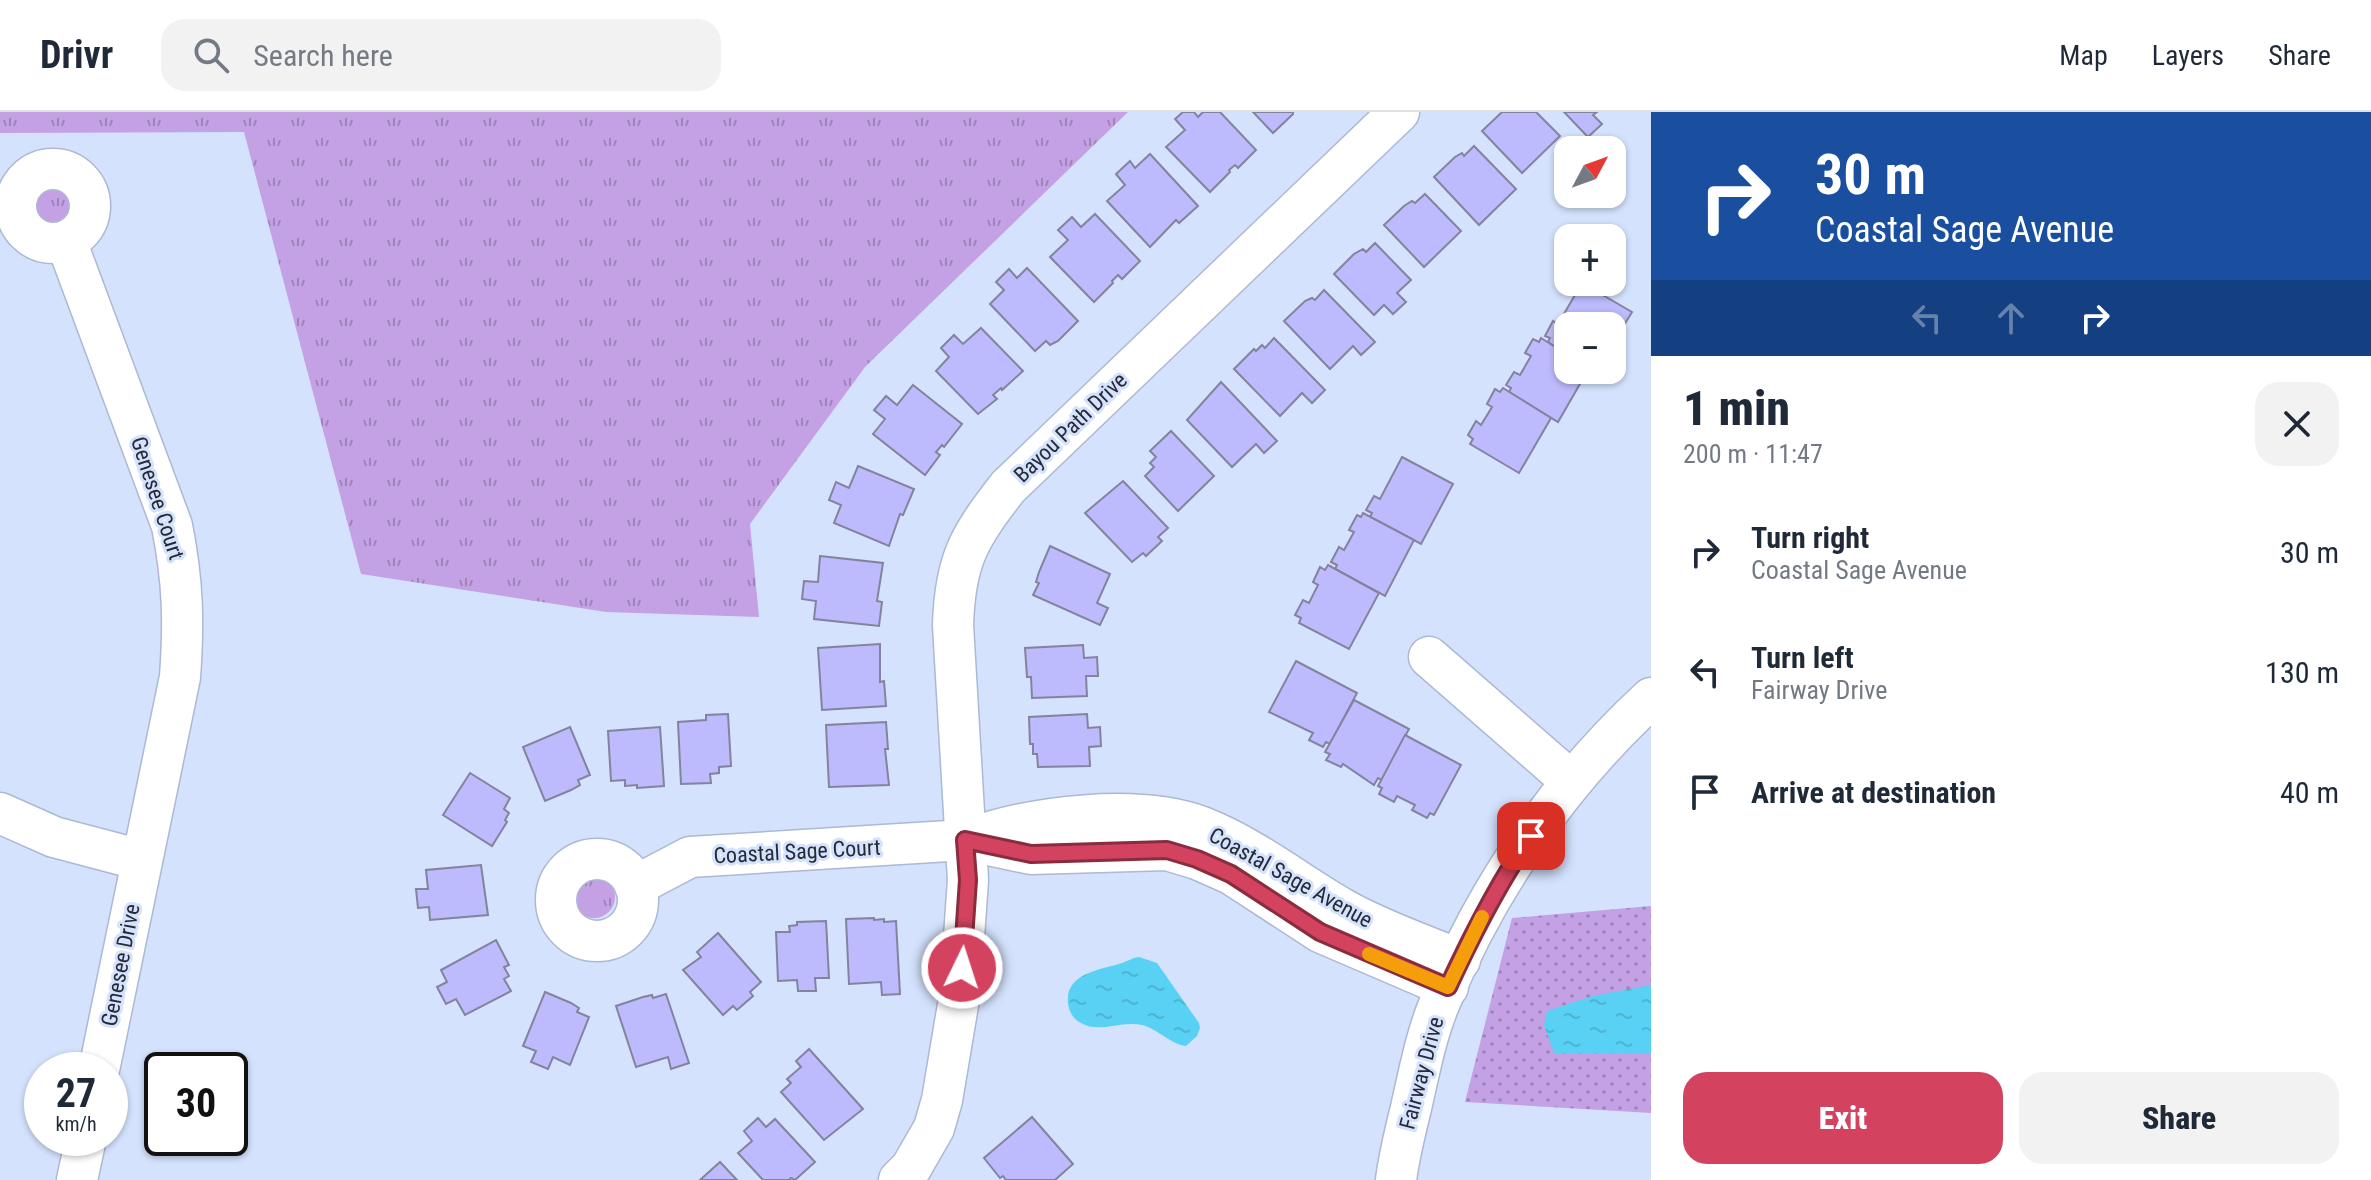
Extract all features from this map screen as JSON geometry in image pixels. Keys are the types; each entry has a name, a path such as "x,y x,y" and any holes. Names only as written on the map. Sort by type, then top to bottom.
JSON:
{"street":[{"name":"Bayou Path Drive","path":"904,1178 934,1128 942,1100 960,993 968,880 953,625 954,591 961,561 982,520 1008,487 1399,112"},
{"name":"Genesee Court","path":"66,241 172,526 181,571 184,623 180,677 141,860"},
{"path":"1429,657 1571,781"},
{"name":"Fairway Drive","path":"1396,1180 1417,1080 1440,1003 1454,973 1515,859 1571,781 1609,737 1651,698"},
{"path":"0,813 54,837 141,860"},
{"name":"Coastal Sage Court","path":"635,886 690,857 965,840"},
{"name":"Coastal Sage Avenue","path":"965,840 1031,854 1167,850 1231,874 1320,932 1454,973"},
{"name":"Genesee Drive","path":"103,1052 141,860"},
{"path":"77,1180 82,1156"}],"green space":[{"path":"0,112 1128,112 865,367 750,524 759,617 606,612 361,574 244,132 0,133"},
{"path":"52,186 64,192 70,204 64,216 52,222 40,216 34,204 40,192"},
{"path":"594,876 609,882 615,897 609,912 594,918 579,912 573,897 579,882"},
{"path":"1651,906 1651,1113 1465,1102 1512,918"}],"water":[{"path":"1139,957 1157,963 1199,1023 1197,1036 1186,1046 1142,1025 1088,1026 1070,1012 1069,993 1078,979"},
{"path":"1651,985 1651,1054 1554,1053 1544,1025 1547,1011 1593,996"}],"building":[{"path":"1183,112 1194,112 1198,117 1203,112 1220,112 1256,150 1238,168 1235,165 1229,170 1210,192 1166,147 1185,130 1175,119"},
{"path":"1253,112 1293,112 1293,114 1273,133"},
{"path":"1502,112 1536,112 1560,136 1554,136 1554,142 1522,173 1482,131"},
{"path":"1564,112 1597,112 1593,115 1602,124 1587,136"},
{"path":"1474,146 1516,189 1479,225 1434,177 1455,157 1462,153 1464,156"},
{"path":"1150,154 1198,206 1179,223 1176,220 1150,247 1107,201 1125,185 1116,174 1130,161 1135,168"},
{"path":"1425,194 1461,231 1424,267 1384,225 1404,206 1412,201 1415,203"},
{"path":"1095,214 1140,261 1122,279 1118,275 1094,302 1050,257 1068,240 1058,230 1072,217 1081,227"},
{"path":"1375,243 1411,280 1397,293 1406,302 1393,314 1384,305 1374,315 1334,274 1354,254 1363,249 1366,252"},
{"path":"1027,268 1078,321 1058,341 1050,345 1046,341 1035,351 990,304 1004,290 996,282 1009,269 1017,278"},
{"path":"1324,290 1375,342 1361,355 1353,346 1330,369 1284,321 1305,301 1315,300"},
{"path":"1574,296 1604,296 1632,312 1626,322 1626,312 1565,312"},
{"path":"1554,322 1554,346 1545,336"},
{"path":"981,328 1023,371 993,395 997,399 978,414 936,371 949,357 941,348 954,335 963,344"},
{"path":"1274,338 1325,390 1312,403 1302,393 1280,416 1234,369 1254,349 1256,351 1262,345 1265,348"},
{"path":"1541,338 1554,346 1554,384 1580,384 1558,422 1509,392 1511,388 1506,385 1514,372 1520,375 1531,356 1525,353 1533,339 1539,342"},
{"path":"1221,382 1277,441 1264,453 1256,444 1232,467 1187,420"},
{"path":"913,385 962,424 944,447 942,445 936,452 940,455 925,475 873,434 885,419 874,410 886,396 897,405"},
{"path":"1503,388 1551,418 1519,473 1470,444 1473,439 1468,435 1476,421 1481,425 1492,407 1487,404 1495,389 1500,392"},
{"path":"1171,431 1214,476 1178,511 1145,476 1154,467 1150,463 1156,457 1150,451"},
{"path":"1402,457 1453,484 1421,544 1370,517 1372,513 1366,510 1374,496 1380,499"},
{"path":"858,466 914,489 903,515 900,514 889,546 834,523 841,505 829,500 836,482 849,488"},
{"path":"1123,481 1168,528 1158,537 1162,541 1146,556 1143,553 1132,562 1085,513"},
{"path":"1363,513 1414,540 1385,596 1335,569 1337,565 1331,562 1339,547 1344,550 1354,532 1349,530 1357,515 1361,517"},
{"path":"1050,546 1110,574 1097,603 1108,608 1100,625 1033,595"},
{"path":"820,556 883,563 877,601 882,602 879,626 814,619 816,601 802,599 804,581 818,582"},
{"path":"1328,565 1379,593 1349,649 1299,623 1301,618 1295,615 1303,600 1309,603 1318,585 1313,582 1320,567 1325,570"},
{"path":"880,644 880,682 884,681 886,706 822,710 818,648"},
{"path":"1083,645 1084,658 1097,657 1098,676 1086,676 1087,696 1032,698 1025,648"},
{"path":"1296,661 1357,693 1330,744 1326,742 1323,747 1309,740 1313,733 1269,712"},
{"path":"1354,700 1409,729 1382,780 1378,778 1374,785 1343,764 1341,767 1326,760 1330,754 1325,752"},
{"path":"728,714 731,766 719,767 719,773 710,774 711,783 681,784 678,722 706,720 706,715"},
{"path":"1087,714 1088,728 1100,727 1101,746 1089,747 1090,766 1038,767 1037,754 1033,754 1033,744 1030,744 1029,717"},
{"path":"886,722 889,785 829,787 826,725"},
{"path":"570,727 590,775 578,780 580,785 545,801 523,747"},
{"path":"660,727 664,786 637,788 637,785 625,786 625,780 611,781 608,731"},
{"path":"1405,735 1461,765 1434,815 1430,813 1427,818 1412,810 1415,805 1397,796 1394,802 1379,794 1382,788 1378,786"},
{"path":"470,773 510,798 504,809 509,813 507,822 492,846 443,815"},
{"path":"481,865 488,915 430,920 429,907 418,908 416,889 428,889 426,870"},
{"path":"846,919 884,919 884,922 896,921 900,994 882,995 881,982 849,984"},
{"path":"826,921 829,978 815,978 816,991 798,991 797,980 778,981 776,932 790,932 789,926 797,925 797,922"},
{"path":"718,933 761,982 750,992 753,996 737,1010 733,1006 723,1015 683,970 701,957 697,952"},
{"path":"496,940 509,965 504,967 509,976 504,979 511,991 465,1015 456,999 446,1004 437,987 447,982 441,970"},
{"path":"545,992 571,1003 579,1008 577,1012 589,1017 570,1065 553,1057 548,1069 531,1062 536,1051 523,1046"},
{"path":"666,994 689,1063 671,1069 668,1057 636,1067 616,1006 643,997"},
{"path":"809,1049 863,1109 824,1140 781,1092 791,1083 787,1079 801,1067 796,1061"},
{"path":"1032,1117 1073,1164 1055,1180 1000,1178 984,1158"},
{"path":"758,1118 766,1127 775,1119 815,1162 795,1180 763,1180 738,1153 752,1141 744,1131"},
{"path":"720,1162 737,1180 700,1180"}],"slow traffic":[{"path":"1369,954 1448,987 1482,917"}],"route":[{"path":"962,968 968,880 965,840 1031,854 1167,850 1197,859 1231,874 1320,932 1448,987 1470,938 1531,836"}]}
